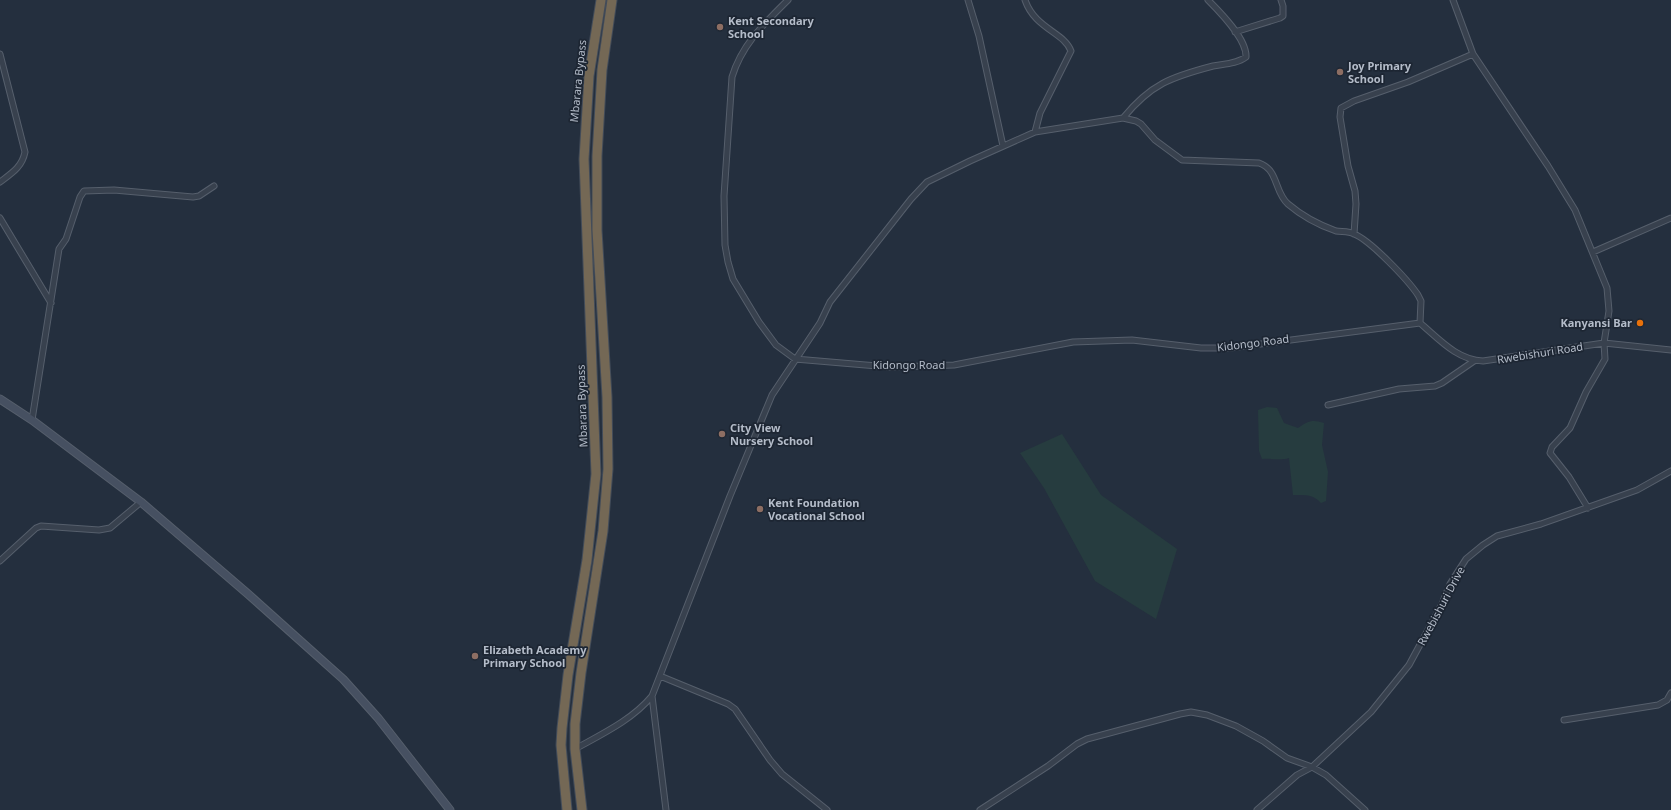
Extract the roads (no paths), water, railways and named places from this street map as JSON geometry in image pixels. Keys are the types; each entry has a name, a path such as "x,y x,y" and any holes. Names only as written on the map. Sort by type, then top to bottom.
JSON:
{"highway":[{"name":"Mbarara Bypass","path":"567,810 561,745 562,728 568,675 587,560 596,474 584,159 589,76 602,0"},
{"name":"Mbarara Bypass","path":"582,810 575,749 575,724 581,673 603,531 608,469 606,397 597,230 597,156 600,84 612,0"}],"main road":[{"path":"0,399 32,420 142,502 248,594 342,680 378,718 450,810"}],"street":[{"path":"788,0 751,38 737,60 732,77 724,196 725,245 733,278 745,300 776,345 795,359"},
{"path":"968,0 979,36 1003,146"},
{"path":"1025,0 1028,10 1039,23 1066,43 1071,51 1040,113 1035,132"},
{"path":"1122,118 1131,108 1161,83 1185,74 1244,59 1246,53 1235,32 1230,24 1208,0"},
{"path":"1235,32 1283,16 1284,11 1281,0"},
{"path":"1453,0 1473,54 1560,184 1575,210 1593,252 1606,288 1609,311 1604,343 1606,351 1603,364 1586,392 1570,428 1552,447 1550,452 1569,476 1588,508"},
{"path":"0,54 25,152 24,158 17,169 0,182"},
{"path":"1354,234 1356,204 1355,191 1348,166 1340,117 1341,108 1354,101 1408,82 1473,54"},
{"path":"575,749 625,720 645,705 652,696 730,496 772,395 820,324 834,297 911,199 927,182 1035,132 1122,118 1136,121 1141,124 1155,140 1182,160 1259,163 1265,166 1274,176 1286,203 1297,212 1321,225 1337,231 1354,234 1381,255 1415,290 1421,301 1420,323 1449,348 1465,358 1474,361"},
{"path":"32,420 59,249 66,240 80,197 84,191 114,190 193,197 199,196 214,186"},
{"path":"0,218 50,303"},
{"path":"1593,252 1671,218"},
{"name":"Kidongo Road","path":"795,359 889,367 954,365 1073,342 1132,340 1201,348 1230,348 1420,323"},
{"name":"Rwebishuri Road","path":"1474,361 1483,361 1604,343 1671,350"},
{"path":"1328,405 1399,389 1435,386 1442,383 1474,361"},
{"name":"Rwebishuri Drive","path":"1257,810 1297,775 1312,767 1371,712 1409,665 1428,631 1450,584 1466,559 1497,536 1588,508 1637,490 1671,471"},
{"path":"0,561 40,526 99,530 110,528 142,502"},
{"path":"660,676 719,698 735,709 770,760 782,774 827,810"},
{"path":"1564,720 1658,705 1667,700 1671,693"},
{"path":"652,696 666,810"},
{"path":"980,810 1048,766 1077,744 1087,739 1180,714 1199,714 1221,720 1263,741 1286,758 1312,767 1326,775 1365,810"}],"place":[{"name":"Kent Secondary School","path":"720,27"},
{"name":"Joy Primary School","path":"1340,72"},
{"name":"Kanyansi Bar","path":"1640,323"},
{"name":"City View Nursery School","path":"722,434"},
{"name":"Kent Foundation Vocational School","path":"760,509"},
{"name":"Elizabeth Academy Primary School","path":"475,656"}]}
